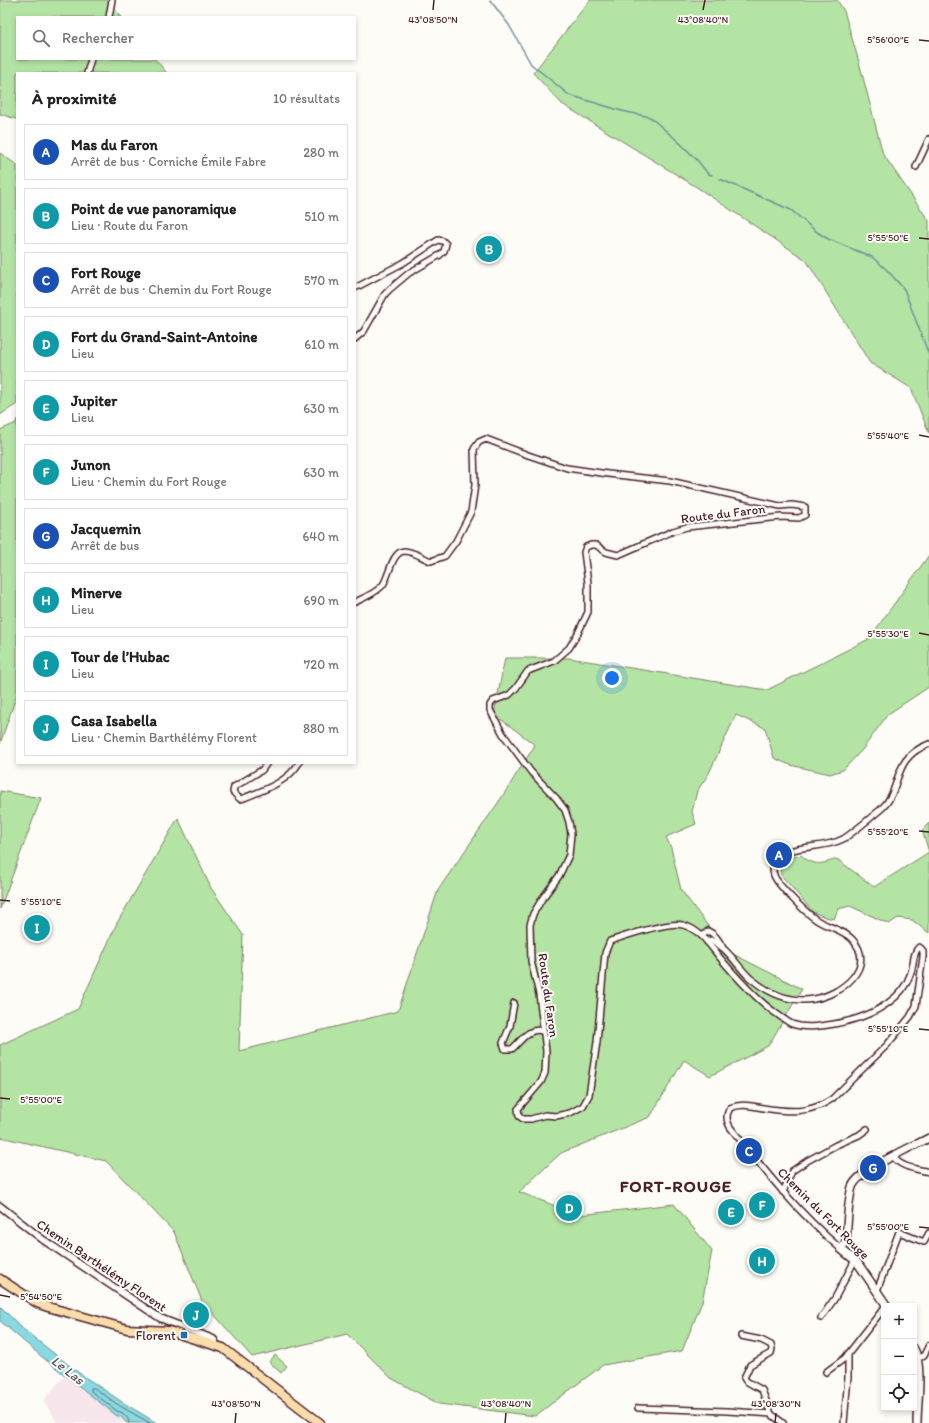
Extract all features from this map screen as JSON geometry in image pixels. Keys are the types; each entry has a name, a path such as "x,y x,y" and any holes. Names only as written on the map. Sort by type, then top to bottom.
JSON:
{"main road":[{"path":"841,1248 846,1242 851,1193 854,1182 893,1156 929,1138"},
{"name":"Chemin du Fort Rouge","path":"841,1248 855,1260 885,1303"},
{"path":"0,1279 37,1303 48,1307 127,1329 169,1332 215,1345 230,1352 320,1423"},
{"path":"916,1423 919,1371 918,1359"}],"street":[{"path":"109,16 112,0"},
{"path":"86,72 91,60"},
{"path":"916,167 929,139"},
{"path":"356,287 403,263 438,240 443,241 446,244 444,251 440,255 409,273 385,294 364,331 356,338"},
{"name":"Route du Faron","path":"356,602 369,596 383,585 391,565 398,554 403,551 412,552 430,561 445,556 456,542 471,512 474,485 474,449 479,442 486,439 566,468 670,481 780,506 792,505 805,507 805,515 799,518 781,516 709,524 673,530 618,555 606,552 596,545 586,546 584,552 588,583 588,612 569,648 554,661 528,671 509,695 493,701 490,705 490,710 503,734 531,772 556,798 564,810 569,822 571,834 568,855 559,876 542,898 533,914 530,925 531,962 538,994 546,1051 545,1073 541,1082 518,1109 519,1116 524,1119 531,1119 545,1115 556,1116 570,1113 583,1106 589,1095 598,1034 605,952 610,941 663,926 678,924 690,928 702,936"},
{"path":"702,936 708,931 712,933 723,948 750,978 772,993 785,998 796,1000 818,999 832,994 851,981 857,974 859,965 860,956 857,946 844,933 819,922 809,914 780,884 773,874 774,860 783,853 844,839 882,809 890,797 905,761 913,753 929,744"},
{"path":"266,764 262,770 234,787 233,792 236,796 240,799 244,798 283,780 298,764"},
{"name":"Chemin du Fort Rouge","path":"702,936 739,980 761,1002 792,1024 812,1027 857,1018 887,1004 897,996 906,984 911,974 915,952 917,949 919,947 924,952 919,994 916,1006 910,1017 887,1045 832,1100 823,1105 805,1111 770,1109 744,1104 730,1108 726,1114 726,1121 730,1127 783,1192 830,1240 841,1248"},
{"path":"707,942 711,940 723,948"},
{"path":"514,1004 510,1026 503,1043 505,1049 512,1049 528,1032 538,1030 542,1031"},
{"path":"783,1192 792,1172 807,1161 836,1145 859,1135 867,1129"},
{"path":"893,1156 895,1160 907,1167 929,1172"},
{"name":"Chemin Barthélémy Florent","path":"0,1206 42,1239 154,1314 213,1339 215,1345"},
{"path":"875,1290 878,1288 898,1232 924,1242 929,1233"},
{"path":"821,1318 835,1298 855,1260"},
{"path":"826,1372 845,1358 881,1312"},
{"path":"741,1336 760,1340 771,1345 771,1353 750,1365 744,1378 746,1381 762,1390 771,1414 783,1423"},
{"path":"918,1359 924,1356 929,1345"},
{"path":"844,1423 848,1377 848,1354"},
{"path":"638,1408 701,1409 771,1414"}],"shaded area":[{"path":"65,1375 117,1416 121,1416 127,1423 58,1423 43,1401"}],"green space":[{"path":"0,0 108,0 120,16 16,16 16,60 156,60 166,72 16,72 16,119 0,114"},
{"path":"590,0 837,0 844,11 883,154 929,221 929,433 911,388 870,363 806,260 698,188 562,104 533,73"},
{"path":"0,153 16,164 16,405 0,415"},
{"path":"16,423 16,697 0,744 0,430"},
{"path":"929,555 929,687 888,714 862,750 843,770 830,774 790,765 774,758 765,728 736,715 708,775 697,791 692,812 696,824 666,837 671,848 681,890 727,951 802,989 768,1046 710,1076 684,1060 650,1117 561,1153 519,1192 579,1215 674,1204 712,1251 702,1302 682,1351 603,1365 535,1416 439,1404 391,1378 347,1334 252,1357 202,1301 174,1232 106,1161 0,1137 0,1045 78,1009 117,923 178,818 211,888 243,935 239,1051 398,1011 438,890 502,797 535,745 494,714 505,658 569,658 767,690 869,639"},
{"path":"0,791 41,798 0,909"},
{"path":"929,823 929,852 922,830"},
{"path":"929,852 929,933 912,920 898,918 889,924 850,906 838,909 834,919 825,917 813,912 781,875 781,866 783,863 789,859 801,855 814,863 822,863 837,859 874,887"},
{"path":"275,1355 287,1366 281,1373 269,1362"}],"water":[{"name":"Le Las","path":"0,1306 23,1329 79,1373 122,1402 157,1423 127,1423 120,1416 117,1416 42,1357 0,1321"}],"waterway":[{"path":"490,0 509,25 531,64 569,95 622,111 650,117 680,143 698,161 708,174 712,175"},
{"path":"720,179 791,210 817,232 828,239 872,257 886,269 904,289 929,355"}],"place":[{"name":"Point de vue panoramique","path":"489,249"},
{"name":"Mas du Faron","path":"779,855"},
{"name":"Tour de l’Hubac","path":"37,928"},
{"name":"Fort Rouge","path":"749,1151"},
{"name":"Jacquemin","path":"873,1168"},
{"name":"Junon","path":"762,1205"},
{"name":"Fort du Grand-Saint-Antoine","path":"569,1208"},
{"name":"Jupiter","path":"731,1212"},
{"name":"Minerve","path":"762,1261"},
{"name":"Casa Isabella","path":"196,1315"},
{"name":"Florent","path":"184,1335"}],"district":[{"name":"FORT-ROUGE","path":"676,1186"}]}
